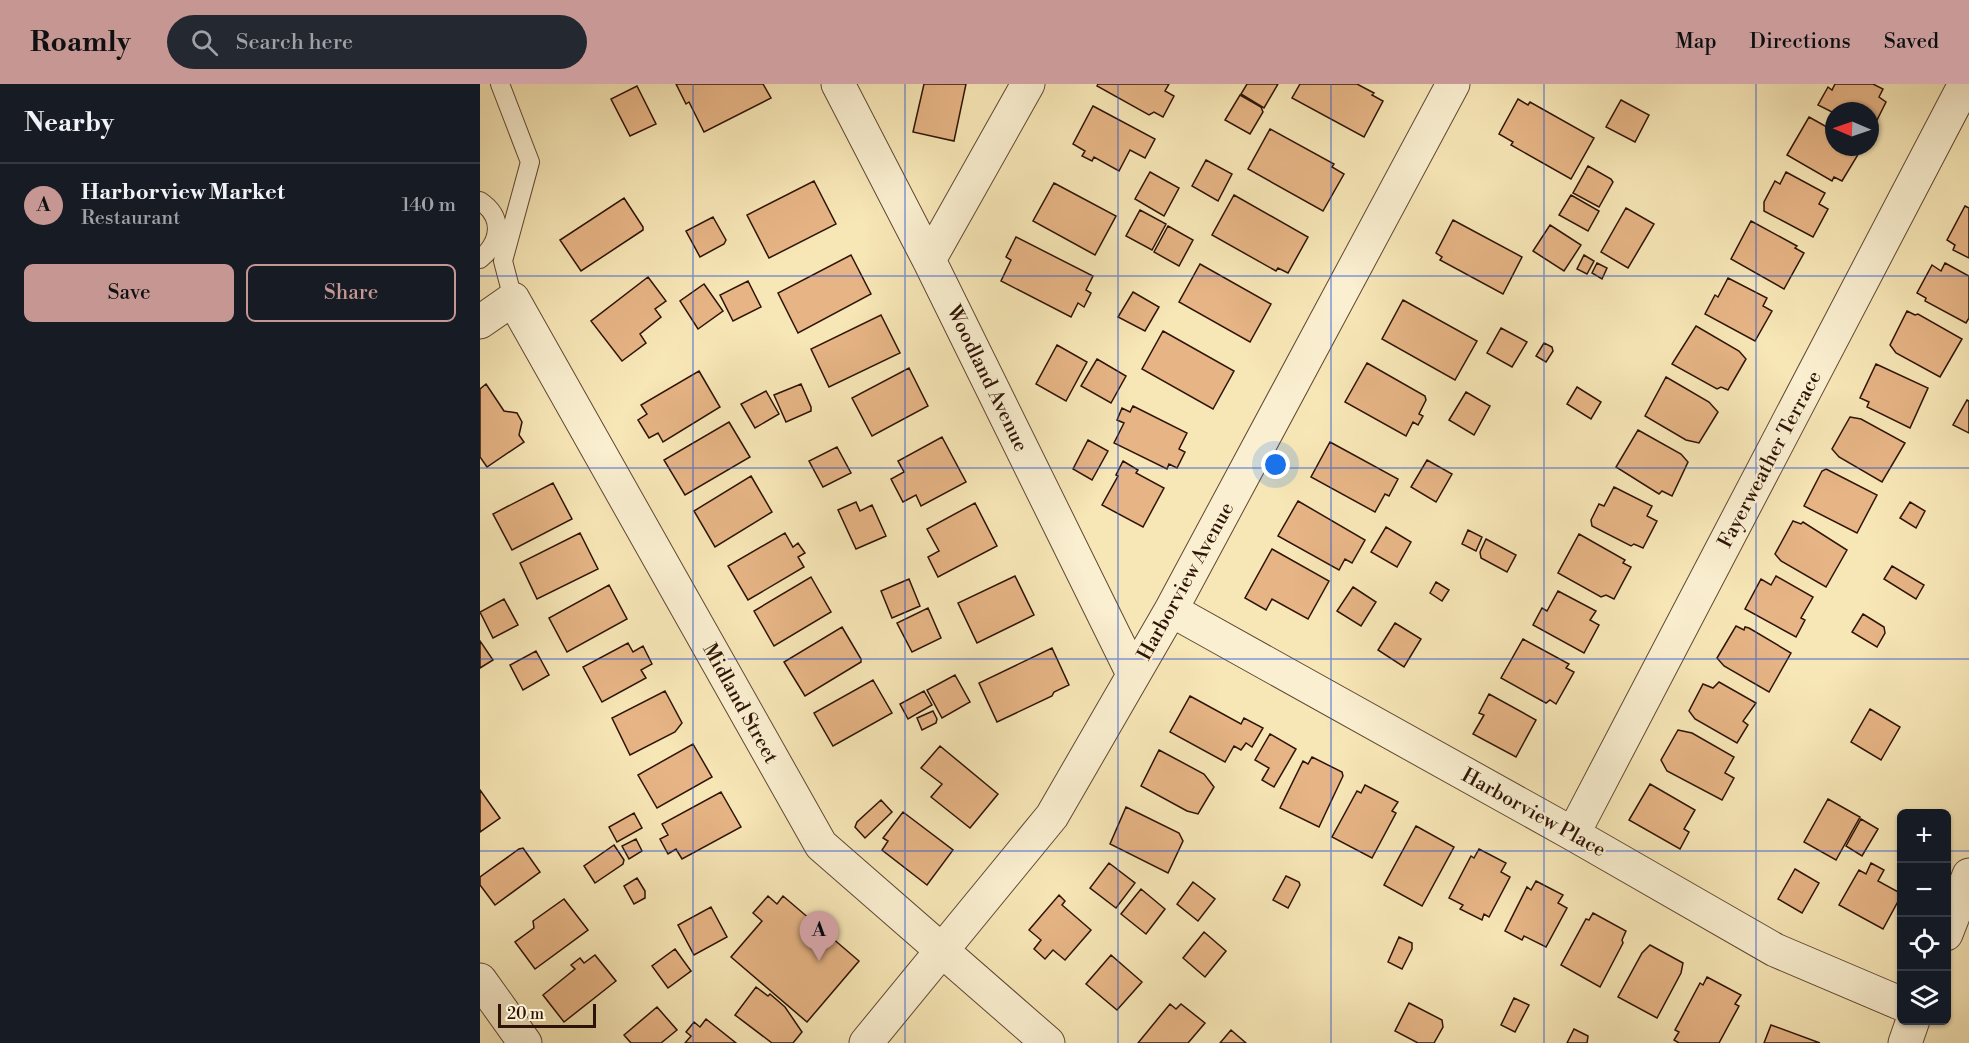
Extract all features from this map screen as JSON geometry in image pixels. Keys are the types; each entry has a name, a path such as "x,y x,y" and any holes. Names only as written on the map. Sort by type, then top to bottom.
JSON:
{"street":[{"name":"Woodland Avenue","path":"838,84 929,260 1133,674"},
{"path":"929,260 1028,84"},
{"name":"Harborview Avenue","path":"866,1043 1052,816 1171,610 1453,84"},
{"name":"Fayerweather Terrace","path":"1573,834 1965,84"},
{"path":"480,322 513,299"},
{"name":"Midland Street","path":"513,299 821,845 1048,1043"},
{"name":"Harborview Place","path":"1171,610 1573,834 1775,950 1897,1002"},
{"path":"1951,923 1969,875"},
{"path":"480,980 525,1043"},
{"path":"1905,1043 1911,1025"}],"lane":[{"path":"500,84 530,162 504,232 502,261 513,299"},
{"path":"480,201 491,211 504,232"},
{"path":"480,259 504,232"}],"building":[{"path":"676,84 763,84 771,98 704,132 689,102 686,104"},
{"path":"924,84 966,84 954,141 913,132"},
{"path":"1098,84 1169,84 1165,91 1174,96 1163,117 1154,112 1149,115 1097,86"},
{"path":"1247,84 1278,84 1264,108 1241,94"},
{"path":"1300,84 1357,84 1383,101 1364,137 1292,98"},
{"path":"1835,84 1873,84 1883,89 1879,97 1886,102 1879,116 1879,102 1825,102 1825,108 1818,105 1828,87 1832,90"},
{"path":"637,86 656,124 630,136 611,99"},
{"path":"1240,95 1261,107 1263,112 1250,134 1225,120"},
{"path":"1518,99 1528,105 1530,102 1594,138 1571,179 1511,145 1513,142 1499,134"},
{"path":"1621,100 1649,115 1635,142 1606,127"},
{"path":"1093,106 1155,139 1145,158 1130,150 1119,171 1094,157 1092,161 1082,156 1085,151 1073,144"},
{"path":"1809,117 1825,126 1825,156 1857,156 1842,181 1834,177 1832,181 1787,155"},
{"path":"1270,129 1334,164 1332,167 1344,174 1323,211 1248,169"},
{"path":"1206,160 1232,174 1218,201 1192,186"},
{"path":"1588,166 1613,182 1599,207 1573,193"},
{"path":"1150,172 1179,188 1164,216 1135,199"},
{"path":"1786,172 1825,193 1819,204 1828,209 1813,237 1764,211 1764,202 1775,181 1780,184"},
{"path":"814,181 836,224 769,258 747,215"},
{"path":"1054,183 1116,216 1095,255 1033,221"},
{"path":"1234,195 1308,237 1288,273 1278,268 1276,271 1212,235"},
{"path":"1571,195 1599,211 1588,231 1559,215"},
{"path":"624,198 643,230 581,271 560,240"},
{"path":"1965,206 1969,208 1969,258 1953,250 1955,245 1947,240"},
{"path":"1626,208 1654,224 1628,268 1601,252"},
{"path":"1140,210 1166,224 1152,250 1126,236"},
{"path":"713,217 726,240 724,244 700,257 686,231"},
{"path":"1453,220 1522,257 1503,294 1440,260 1442,257 1436,253"},
{"path":"1751,221 1797,246 1795,248 1804,253 1784,289 1731,259"},
{"path":"1550,225 1581,245 1564,271 1533,251"},
{"path":"1168,226 1193,240 1179,266 1154,252"},
{"path":"1016,237 1093,276 1086,290 1091,293 1084,307 1078,303 1071,317 1001,281 1011,260 1006,257"},
{"path":"851,255 871,294 798,333 778,293"},
{"path":"1584,255 1594,261 1587,274 1577,269"},
{"path":"1597,263 1607,268 1602,279 1592,273"},
{"path":"1945,263 1969,276 1969,318 1966,323 1925,301 1926,298 1917,293 1932,265 1941,271"},
{"path":"1200,264 1271,304 1250,342 1179,302"},
{"path":"648,277 666,301 655,309 661,317 640,334 646,343 622,361 591,321"},
{"path":"1728,278 1767,298 1763,306 1772,311 1755,341 1705,314 1715,295 1718,297"},
{"path":"748,281 761,307 733,321 720,295"},
{"path":"704,284 723,311 698,329 680,301"},
{"path":"1133,292 1159,307 1145,331 1118,317"},
{"path":"1403,300 1477,341 1455,380 1382,339"},
{"path":"1907,311 1918,314 1962,339 1940,377 1896,353 1890,345"},
{"path":"881,315 900,353 829,387 811,349"},
{"path":"1696,326 1739,351 1746,359 1728,390 1721,387 1717,389 1672,364"},
{"path":"1501,328 1527,342 1512,367 1487,353"},
{"path":"1163,331 1234,371 1213,409 1142,369"},
{"path":"1544,343 1552,347 1553,351 1546,362 1536,356"},
{"path":"1057,345 1087,362 1066,401 1036,384"},
{"path":"1097,359 1126,376 1111,403 1081,386"},
{"path":"1367,363 1425,396 1426,400 1419,414 1423,416 1418,425 1413,422 1406,436 1345,402"},
{"path":"1876,364 1928,388 1910,428 1867,407 1869,402 1860,398"},
{"path":"909,368 928,406 872,436 852,398"},
{"path":"699,371 720,407 663,442 658,433 649,438 638,420 647,414 641,405"},
{"path":"1666,377 1709,402 1718,412 1699,443 1686,440 1645,416"},
{"path":"486,384 504,411 517,413 522,422 519,435 524,442 487,467 480,457 480,389"},
{"path":"801,384 811,411 786,422 774,395"},
{"path":"1577,387 1601,402 1591,419 1567,404"},
{"path":"766,391 779,414 755,428 741,404"},
{"path":"1466,392 1490,406 1474,435 1449,420"},
{"path":"1967,400 1969,401 1969,433 1953,425"},
{"path":"1133,406 1187,433 1179,449 1185,452 1177,468 1169,464 1167,469 1114,443 1124,423 1117,420 1122,408 1130,412"},
{"path":"1850,417 1861,419 1905,443 1882,482 1839,457 1832,449"},
{"path":"729,422 750,457 685,495 664,460"},
{"path":"1638,430 1681,454 1688,462 1672,496 1662,491 1659,494 1616,467"},
{"path":"942,437 966,482 921,506 916,495 903,502 891,479 904,472 898,461"},
{"path":"1088,440 1108,451 1092,480 1073,469"},
{"path":"1330,442 1398,479 1389,496 1385,494 1375,512 1311,477"},
{"path":"837,447 851,473 823,487 809,461"},
{"path":"1427,460 1452,474 1436,502 1411,487"},
{"path":"1123,461 1138,470 1136,473 1164,488 1143,527 1102,505 1118,476 1116,475"},
{"path":"1826,469 1877,495 1857,533 1804,506 1822,471"},
{"path":"751,476 772,512 715,547 694,511"},
{"path":"553,483 572,519 512,550 493,514"},
{"path":"1614,487 1652,506 1647,516 1657,521 1643,548 1634,544 1631,546 1592,526 1591,520 1599,504 1604,506"},
{"path":"1298,501 1365,540 1352,563 1345,559 1339,570 1278,536"},
{"path":"856,502 860,511 872,505 886,536 856,549 838,510"},
{"path":"1910,502 1925,511 1916,528 1900,518"},
{"path":"975,503 997,546 938,577 928,557 939,551 927,529"},
{"path":"1793,521 1801,524 1803,522 1847,550 1826,587 1781,561 1775,554"},
{"path":"1386,527 1411,542 1397,567 1371,552"},
{"path":"1468,530 1482,537 1476,551 1462,544"},
{"path":"580,533 598,569 537,599 520,563"},
{"path":"785,533 793,547 798,543 805,553 798,557 804,567 748,600 728,566"},
{"path":"1579,534 1625,560 1623,563 1631,567 1614,599 1606,595 1601,597 1558,573"},
{"path":"1486,539 1516,555 1507,572 1481,558 1480,552"},
{"path":"1272,549 1329,581 1308,619 1272,599 1266,610 1245,598"},
{"path":"1892,566 1924,585 1916,599 1884,579"},
{"path":"1015,576 1034,615 977,643 958,603"},
{"path":"1776,576 1813,597 1801,618 1805,620 1796,637 1745,609 1761,579 1771,585"},
{"path":"811,577 831,612 774,646 754,611"},
{"path":"909,579 920,606 892,618 881,591"},
{"path":"1436,582 1449,590 1442,601 1430,593"},
{"path":"609,585 627,619 567,652 549,618"},
{"path":"1353,587 1376,602 1361,626 1337,611"},
{"path":"1558,591 1596,611 1590,620 1599,625 1584,653 1533,625 1542,608 1547,611"},
{"path":"504,599 518,625 493,638 480,612"},
{"path":"928,608 941,638 912,652 897,623"},
{"path":"1863,614 1884,627 1885,633 1877,647 1852,632"},
{"path":"1395,623 1421,639 1404,667 1378,650"},
{"path":"1736,626 1744,630 1745,627 1749,628 1791,653 1769,692 1724,666 1717,658"},
{"path":"842,627 861,662 805,696 784,662"},
{"path":"1523,639 1569,664 1566,668 1574,672 1556,704 1550,700 1546,703 1501,678"},
{"path":"480,641 493,660 480,668"},
{"path":"628,643 633,652 643,646 652,664 641,670 646,678 602,702 583,667"},
{"path":"1052,648 1069,685 1054,692 1052,696 997,722 979,683"},
{"path":"536,651 549,675 523,690 510,665"},
{"path":"955,675 970,702 942,718 927,690"},
{"path":"873,680 892,713 833,746 814,713"},
{"path":"1719,682 1756,703 1743,721 1748,725 1737,743 1695,719 1689,711 1703,684 1713,688"},
{"path":"665,691 682,723 675,732 630,755 612,718"},
{"path":"924,691 932,705 908,719 900,704"},
{"path":"1489,694 1536,720 1516,757 1473,734 1484,715 1479,713"},
{"path":"1190,696 1241,724 1244,718 1263,728 1252,747 1246,743 1241,750 1234,746 1225,762 1170,732"},
{"path":"1870,709 1900,727 1881,760 1851,742"},
{"path":"933,711 937,719 936,723 922,730 917,718"},
{"path":"1678,730 1692,733 1734,757 1725,773 1734,778 1722,800 1667,771 1661,760"},
{"path":"1270,734 1296,749 1274,787 1262,780 1269,768 1255,760"},
{"path":"693,744 712,777 657,808 638,775"},
{"path":"940,746 998,794 970,828 931,797 942,784 921,768"},
{"path":"1159,750 1204,774 1214,787 1198,814 1187,811 1141,786"},
{"path":"1312,757 1342,772 1343,776 1319,827 1280,808 1303,761 1308,764"},
{"path":"1650,784 1695,810 1684,829 1689,832 1680,849 1629,820"},
{"path":"1365,785 1398,802 1392,811 1396,813 1372,858 1332,837 1357,791 1361,793"},
{"path":"480,790 500,818 480,832"},
{"path":"721,792 741,827 682,859 676,849 668,854 660,839 668,835 662,824"},
{"path":"1828,799 1860,817 1836,860 1804,842"},
{"path":"881,800 892,812 865,838 855,827 857,822"},
{"path":"1126,807 1179,833 1183,841 1168,873 1110,844"},
{"path":"903,812 953,850 927,885 882,850 888,841 883,838"},
{"path":"634,813 642,828 617,842 609,827"},
{"path":"1861,819 1878,829 1862,856 1846,846"},
{"path":"1416,826 1454,847 1422,906 1384,885"},
{"path":"636,839 642,851 629,859 622,846"},
{"path":"614,845 624,860 623,864 595,883 584,866"},
{"path":"523,848 540,872 495,905 480,885 480,877"},
{"path":"1479,849 1506,863 1501,872 1510,877 1489,917 1484,914 1482,920 1460,909 1463,905 1449,898 1471,856 1474,858"},
{"path":"1109,863 1135,883 1116,908 1090,888"},
{"path":"1871,863 1884,870 1878,881 1897,891 1897,903 1883,929 1839,905 1859,870 1866,874"},
{"path":"1795,869 1819,883 1802,913 1778,899"},
{"path":"1286,876 1299,882 1300,885 1288,908 1273,900"},
{"path":"637,878 645,891 645,898 634,904 624,886"},
{"path":"1536,881 1563,895 1558,903 1567,908 1546,947 1524,936 1522,940 1505,931 1527,887 1531,890"},
{"path":"1193,882 1215,899 1198,921 1177,904"},
{"path":"1141,889 1165,909 1146,934 1121,914"},
{"path":"1059,895 1065,901 1062,905 1091,930 1065,960 1053,950 1045,959 1034,949 1041,940 1029,930"},
{"path":"768,896 777,904 783,896 859,961 807,1022 731,957 762,921 753,913"},
{"path":"564,899 588,930 535,969 515,942 534,928 533,921"},
{"path":"711,907 727,937 694,955 678,925"},
{"path":"1593,913 1626,931 1623,943 1600,987 1561,965 1586,919 1589,920"},
{"path":"1204,932 1226,951 1205,977 1183,958"},
{"path":"1399,937 1412,943 1412,949 1402,969 1388,962"},
{"path":"1650,945 1683,963 1681,973 1657,1018 1618,997 1642,953"},
{"path":"675,949 691,971 668,988 652,966"},
{"path":"595,955 616,981 564,1022 543,995 575,969 571,965 580,958 584,963"},
{"path":"1111,955 1142,982 1117,1010 1086,984"},
{"path":"1707,977 1741,995 1735,1004 1739,1006 1719,1043 1679,1043 1674,1040 1679,1032 1675,1030 1700,983 1703,985"},
{"path":"756,987 768,996 770,994 785,1007 802,1032 793,1043 772,1043 735,1015"},
{"path":"1514,998 1529,1005 1515,1032 1501,1025"},
{"path":"1409,1003 1442,1020 1443,1027 1434,1043 1418,1043 1395,1031"},
{"path":"1170,1004 1176,1009 1181,1004 1205,1023 1188,1043 1138,1043"},
{"path":"657,1007 677,1030 661,1043 631,1043 624,1035"},
{"path":"706,1019 736,1043 685,1043 691,1036 686,1032 694,1022 700,1027"},
{"path":"1771,1025 1820,1043 1764,1043"},
{"path":"1574,1029 1588,1036 1587,1043 1567,1043"},
{"path":"1231,1030 1246,1043 1220,1043"}],"place":[{"name":"Harborview Market","path":"819,961"}]}
